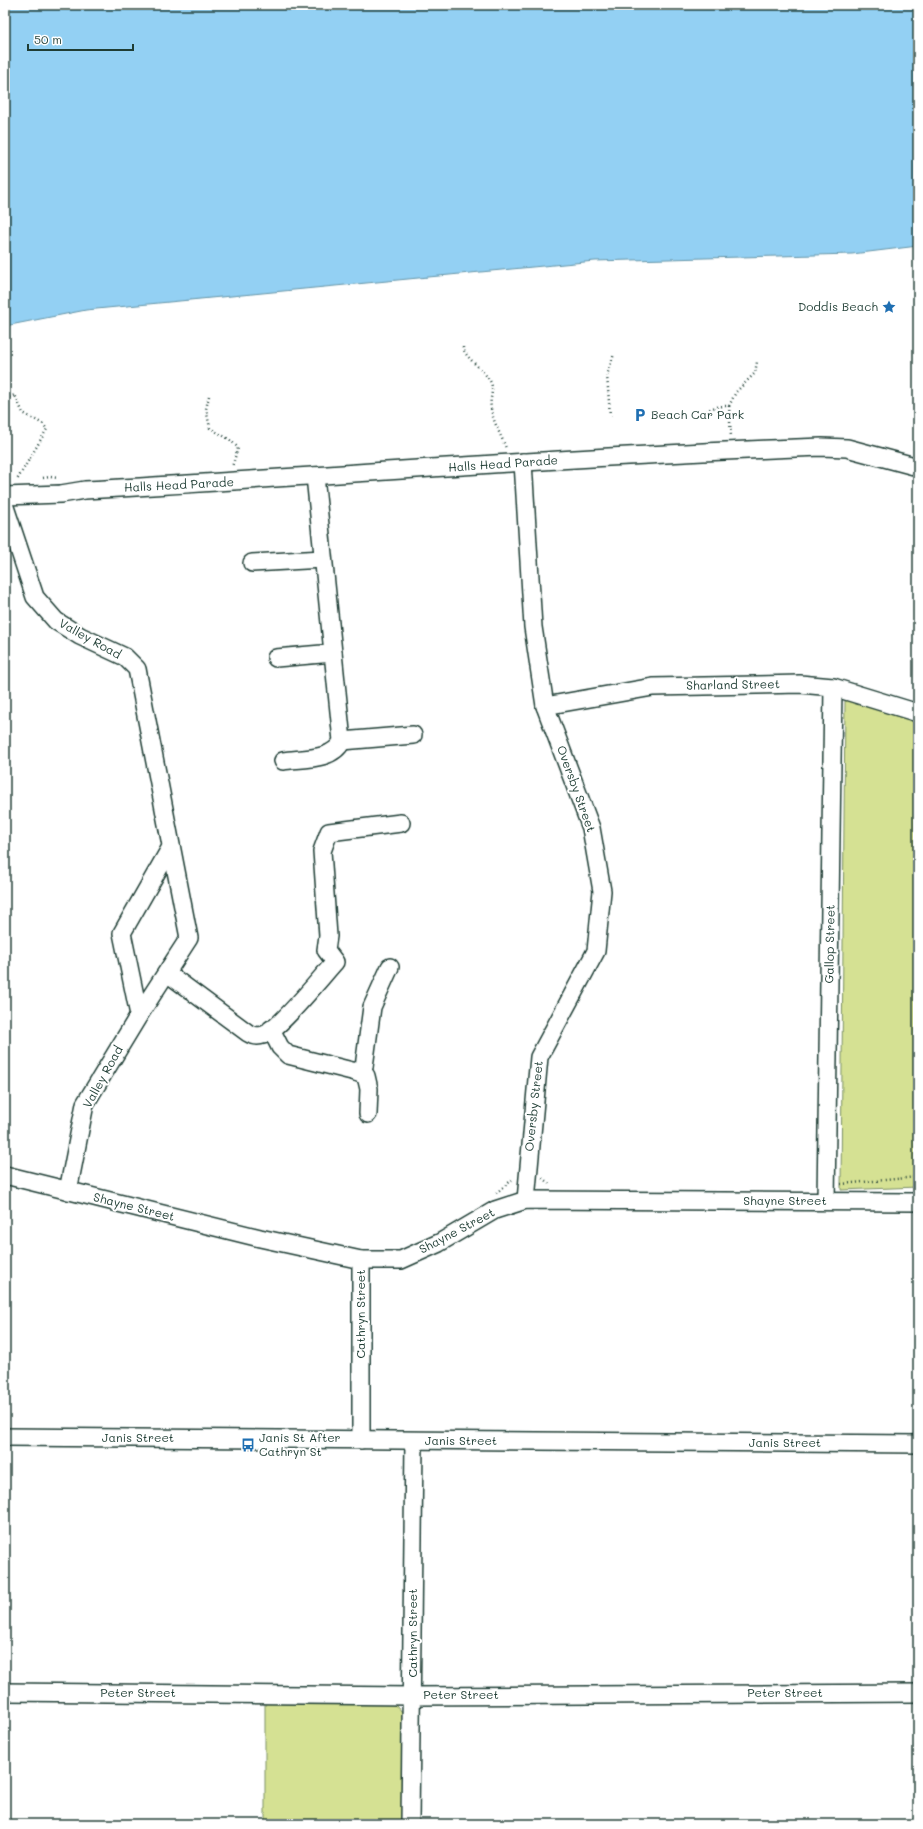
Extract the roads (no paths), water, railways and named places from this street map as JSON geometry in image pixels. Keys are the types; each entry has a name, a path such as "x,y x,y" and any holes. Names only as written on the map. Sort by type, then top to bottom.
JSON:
{"street":[{"name":"Halls Head Parade","path":"5,496 55,495 86,490 523,462 822,447 847,448 918,467"},
{"name":"Oversby Street","path":"523,462 533,627 545,706 591,828 602,891 596,951 539,1057 526,1200"},
{"path":"283,761 326,755 338,748 342,741 315,476"},
{"name":"Halls Head Parade","path":"11,484 59,486 86,490"},
{"name":"Valley Road","path":"5,507 35,597 56,621 80,636 125,657 137,669 189,938 139,1015 85,1104 68,1191"},
{"path":"252,563 323,559"},
{"path":"276,658 333,653"},
{"name":"Sharland Street","path":"545,706 653,687 800,684 833,687 918,713"},
{"name":"Gallop Street","path":"826,1201 833,687"},
{"path":"342,741 413,735"},
{"path":"167,973 248,1033 254,1036 264,1035 295,1008 335,962 326,950 328,936 322,851 329,832 401,823"},
{"path":"139,1015 122,933 172,847"},
{"path":"356,1072 364,1067 372,1007 390,967"},
{"path":"271,1030 280,1047 288,1055 356,1072 366,1076 369,1089 368,1114"},
{"name":"Shayne Street","path":"5,1175 260,1238 361,1260 401,1260 439,1243 495,1210 526,1200 918,1202"},
{"name":"Cathryn Street","path":"361,1260 362,1440"},
{"name":"Janis Street","path":"5,1438 918,1444"},
{"name":"Cathryn Street","path":"410,1824 414,1441"},
{"name":"Peter Street","path":"5,1692 412,1696 918,1693"}],"water":[{"path":"5,5 918,5 918,246 852,254 595,261 86,310 5,326"}],"place":[{"name":"Doddis Beach","path":"889,307"},
{"name":"Beach Car Park","path":"640,415"},
{"name":"Janis St After Cathryn St","path":"248,1445"}]}
